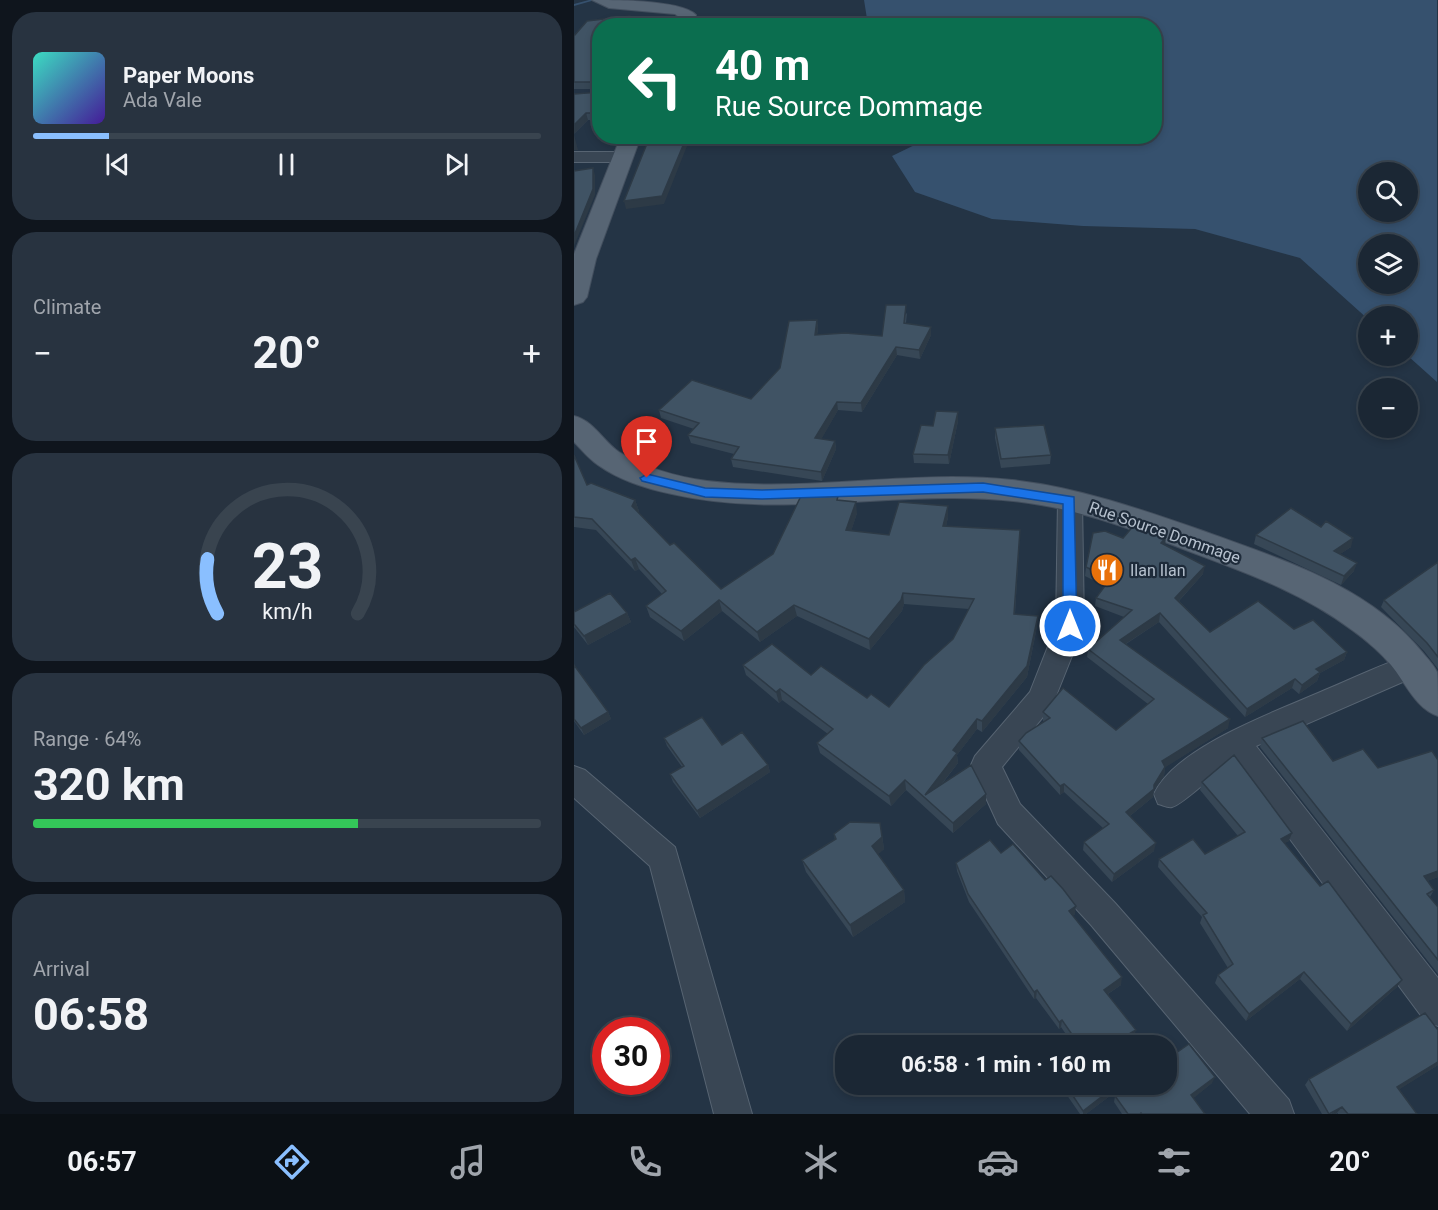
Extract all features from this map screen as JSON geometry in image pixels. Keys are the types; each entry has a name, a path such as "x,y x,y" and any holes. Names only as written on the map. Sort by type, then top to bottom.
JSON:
{"main road":[{"path":"606,2 677,6 687,11 686,18"},
{"path":"574,297 584,259 626,147"},
{"name":"Rue Source Dommage","path":"574,425 596,450 626,469 679,488 705,492 762,495 983,488 1070,501 1190,539 1287,575 1351,610 1398,648 1438,701"}],"street":[{"path":"574,157 626,147"},
{"path":"1070,501 1070,626 1042,698 986,765 1009,814 1110,923 1276,1114"},
{"path":"1169,794 1200,766 1235,742 1411,666"},
{"path":"1235,742 1438,1008"},
{"path":"574,779 664,858 715,1055 733,1114"}],"water":[{"path":"864,0 1437,0 1437,382 1418,365 1418,306 1358,306 1358,310 1300,258 1195,229 1083,226 992,219 915,192 892,156 917,144 1162,144 1162,18 867,18"}],"building":[{"path":"592,20 592,82 574,82 574,36 587,21"},
{"path":"592,93 592,113 586,113 574,125 574,94"},
{"path":"647,144 684,144 662,196 624,201"},
{"path":"593,168 593,189 574,236 574,171"},
{"path":"886,305 906,305 904,323 931,327 919,350 896,347 861,403 837,402 815,438 835,441 821,472 731,459 739,447 688,435 699,423 659,410 692,380 751,399 780,368 789,321 817,320 815,335 845,333 882,336"},
{"path":"936,411 958,412 948,455 913,454 921,425 933,426"},
{"path":"1044,425 1051,455 1001,459 995,428"},
{"path":"574,455 587,485 591,483 635,500 632,506 670,545 674,543 721,589 773,554 801,496 830,494 838,496 837,500 856,502 846,530 889,535 899,502 948,506 943,526 1020,530 1014,614 1038,616 1027,666 982,721 977,719 953,750 957,753 925,795 971,765 986,794 953,823 905,780 889,796 817,743 833,729 780,689 776,692 743,665 772,644 811,675 821,666 867,698 871,694 889,707 924,665 953,639 974,599 903,593 901,600 869,639 794,605 757,632 719,600 681,631 646,606 666,591 635,558 631,560 592,519 574,517"},
{"path":"1291,508 1321,527 1326,521 1353,538 1334,551 1357,563 1344,576 1256,535"},
{"path":"1135,524 1166,537 1161,543 1205,566 1175,598 1210,632 1258,601 1294,629 1313,620 1347,652 1316,669 1320,672 1302,685 1295,679 1247,709 1160,613 1120,640 1230,719 1162,761 1165,767 1154,789 1126,812 1156,843 1114,874 1084,842 1109,824 1064,784 1060,786 1019,741 1026,733 1050,718 1043,712 1063,688 1116,730 1154,699 1088,649 1132,610 1096,598 1110,579 1086,567 1093,533 1105,531 1123,538"},
{"path":"1438,562 1438,657 1384,600"},
{"path":"610,593 627,613 584,636 574,624 574,612"},
{"path":"574,665 608,712 581,728 574,719"},
{"path":"702,717 722,745 742,732 768,765 697,811 670,774 684,766 664,738"},
{"path":"1303,721 1333,761 1363,749 1378,768 1432,751 1438,760 1438,871 1424,876 1434,890 1427,894 1438,907 1438,960 1262,738"},
{"path":"1234,755 1292,833 1281,839 1320,886 1328,881 1402,980 1351,1024 1304,972 1249,1014 1218,975 1233,964 1203,915 1207,913 1159,859 1193,839 1205,854 1245,832 1202,782"},
{"path":"850,822 880,823 882,837 872,846 904,890 850,925 802,860 836,839 834,834"},
{"path":"990,840 1001,853 1013,844 1045,880 1051,876 1076,906 1069,911 1122,977 1104,990 1136,1030 1127,1035 1072,1035 1062,1020 1059,1022 1037,990 1034,992 968,894 956,863"},
{"path":"1425,1013 1438,1030 1438,1062 1397,1087 1417,1114 1348,1114 1342,1107 1329,1114 1309,1079"},
{"path":"1189,1044 1215,1077 1191,1095 1205,1114 1128,1114 1116,1095 1177,1095 1177,1052"},
{"path":"1072,1095 1104,1095 1083,1111"}],"waterway":[{"path":"574,5 593,0"}],"place":[{"name":"Ilan Ilan","path":"1107,570"}],"route":[{"path":"647,478 679,488 705,492 762,495 983,488 1043,495 1070,501 1070,626"}]}
